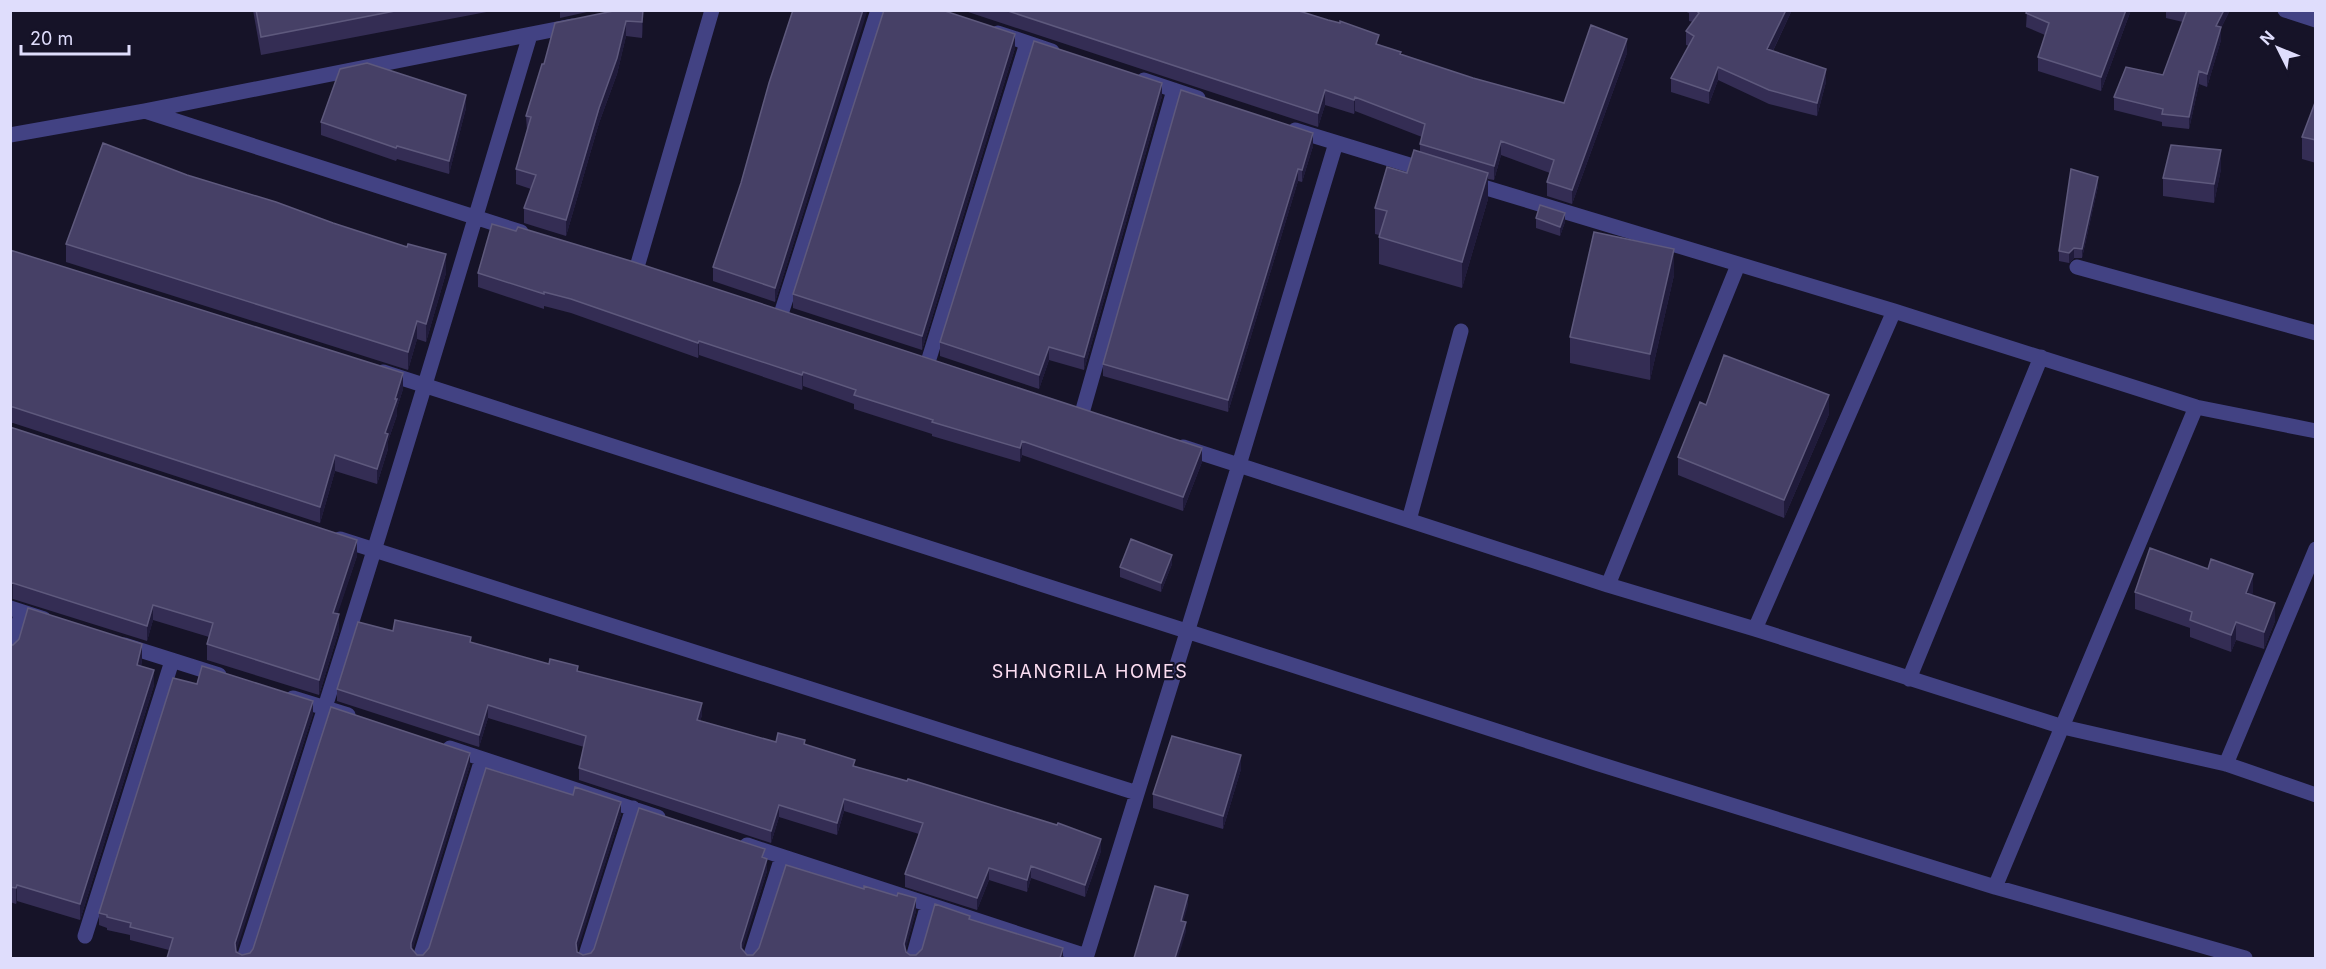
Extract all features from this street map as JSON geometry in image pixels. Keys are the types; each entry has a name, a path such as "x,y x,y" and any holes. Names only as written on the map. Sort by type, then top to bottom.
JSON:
{"street":[{"path":"637,267 712,10"},
{"path":"781,314 878,10"},
{"path":"2285,10 2316,20"},
{"path":"10,135 146,111 584,24"},
{"path":"983,28 1061,54"},
{"path":"244,958 327,708 530,35"},
{"path":"928,362 1027,43"},
{"path":"1129,75 1217,104"},
{"path":"1082,413 1174,90"},
{"path":"146,111 540,238"},
{"path":"1282,125 1894,311 2196,407 2316,431"},
{"path":"729,839 1086,957 1239,465 1336,143"},
{"path":"1608,585 1738,264"},
{"path":"2077,267 2316,333"},
{"path":"1755,629 1894,311"},
{"path":"1409,520 1461,331"},
{"path":"1909,679 2041,357"},
{"path":"370,368 1585,759 1995,887 2246,958"},
{"path":"1995,887 2196,407"},
{"path":"1172,443 1608,585 1755,629 2062,727 2226,764 2316,795"},
{"path":"328,536 1137,793"},
{"path":"2226,764 2316,549"},
{"path":"10,651 16,610 55,622"},
{"path":"108,640 238,681"},
{"path":"85,936 172,661"},
{"path":"282,694 360,719"},
{"path":"438,744 676,822"},
{"path":"420,958 482,759"},
{"path":"585,958 633,808"},
{"path":"750,958 782,856"},
{"path":"913,958 928,904"}],"building":[{"path":"256,10 400,10 261,37"},
{"path":"618,10 643,10 642,22 626,21 617,58 599,108 566,220 524,208 536,175 516,169 531,117 526,116 555,23"},
{"path":"793,10 863,10 775,288 713,267"},
{"path":"884,10 942,10 1015,34 922,336 793,294"},
{"path":"1005,10 1296,10 1340,23 1340,21 1379,35 1376,44 1401,52 1400,54 1473,78 1564,103 1591,25 1627,39 1572,190 1547,182 1554,160 1501,141 1494,166 1420,144 1425,124 1355,97 1354,100 1325,90 1318,113"},
{"path":"1696,10 1786,10 1767,49 1826,69 1817,103 1769,90 1718,67 1709,91 1671,78 1694,36 1686,31 1699,13"},
{"path":"2027,10 2126,10 2101,77 2038,57 2049,23 2026,13"},
{"path":"2187,10 2224,10 2216,26 2221,27 2207,74 2199,71 2189,117 2162,114 2163,109 2114,97 2126,67 2163,75"},
{"path":"1034,41 1162,83 1084,357 1049,347 1039,375 940,342"},
{"path":"367,63 466,95 449,161 397,146 396,148 321,122 340,69"},
{"path":"1181,90 1313,133 1302,170 1298,169 1228,400 1103,364"},
{"path":"2316,100 2316,140 2302,137"},
{"path":"103,143 187,175 276,202 407,247 408,244 446,254 426,324 417,321 408,352 66,244"},
{"path":"2171,145 2221,150 2214,184 2163,178"},
{"path":"1414,150 1488,173 1462,262 1379,237 1387,211 1375,208 1387,167 1407,173"},
{"path":"2071,169 2098,177 2082,249 2074,248 2069,253 2059,251"},
{"path":"1540,205 1565,213 1560,227 1536,218"},
{"path":"492,224 516,231 518,227 634,262 1202,448 1183,497 1022,441 1020,448 932,422 933,420 854,395 856,390 803,372 802,375 699,341 698,343 571,299 544,292 544,294 478,273"},
{"path":"1594,232 1674,249 1650,354 1570,337"},
{"path":"10,250 403,373 377,469 335,455 320,507 10,407"},
{"path":"1724,355 1829,395 1784,500 1678,457 1700,402 1706,405"},
{"path":"10,427 357,540 333,613 339,614 319,680 207,644 213,623 153,605 147,626 13,583 10,584"},
{"path":"1131,539 1172,555 1161,583 1120,567"},
{"path":"2150,548 2208,569 2211,559 2253,574 2246,593 2275,603 2264,632 2236,622 2231,635 2190,620 2192,612 2135,592"},
{"path":"28,608 142,644 137,665 154,670 80,904 17,885 16,888 10,887 10,645 19,639"},
{"path":"395,620 471,637 470,642 549,664 550,659 578,666 577,671 702,703 697,720 776,742 778,733 805,740 804,744 855,760 853,766 907,781 908,779 1057,825 1058,823 1101,839 1085,885 1031,866 1027,880 989,868 977,898 905,874 923,823 844,799 837,823 779,805 771,831 579,768 586,736 488,705 479,735 337,689 358,622 393,631"},
{"path":"202,666 313,701 235,943 236,952 242,955 250,953 253,949 331,707 470,753 411,943 411,948 417,955 423,955 429,948 486,768 573,795 575,787 621,802 576,943 577,952 583,955 591,953 594,949 639,808 765,849 762,857 767,859 741,943 741,948 747,955 753,955 759,948 786,865 864,889 864,886 897,896 898,893 916,898 904,944 906,952 910,955 916,955 922,949 935,904 970,916 969,919 1063,948 1060,958 167,958 173,938 130,927 131,923 99,913 173,678 197,684"},
{"path":"1172,736 1241,755 1223,816 1153,794"},
{"path":"1155,886 1188,895 1181,921 1186,922 1175,958 1134,958"}],"district":[{"name":"SHANGRILA HOMES","path":"1090,671"}]}
